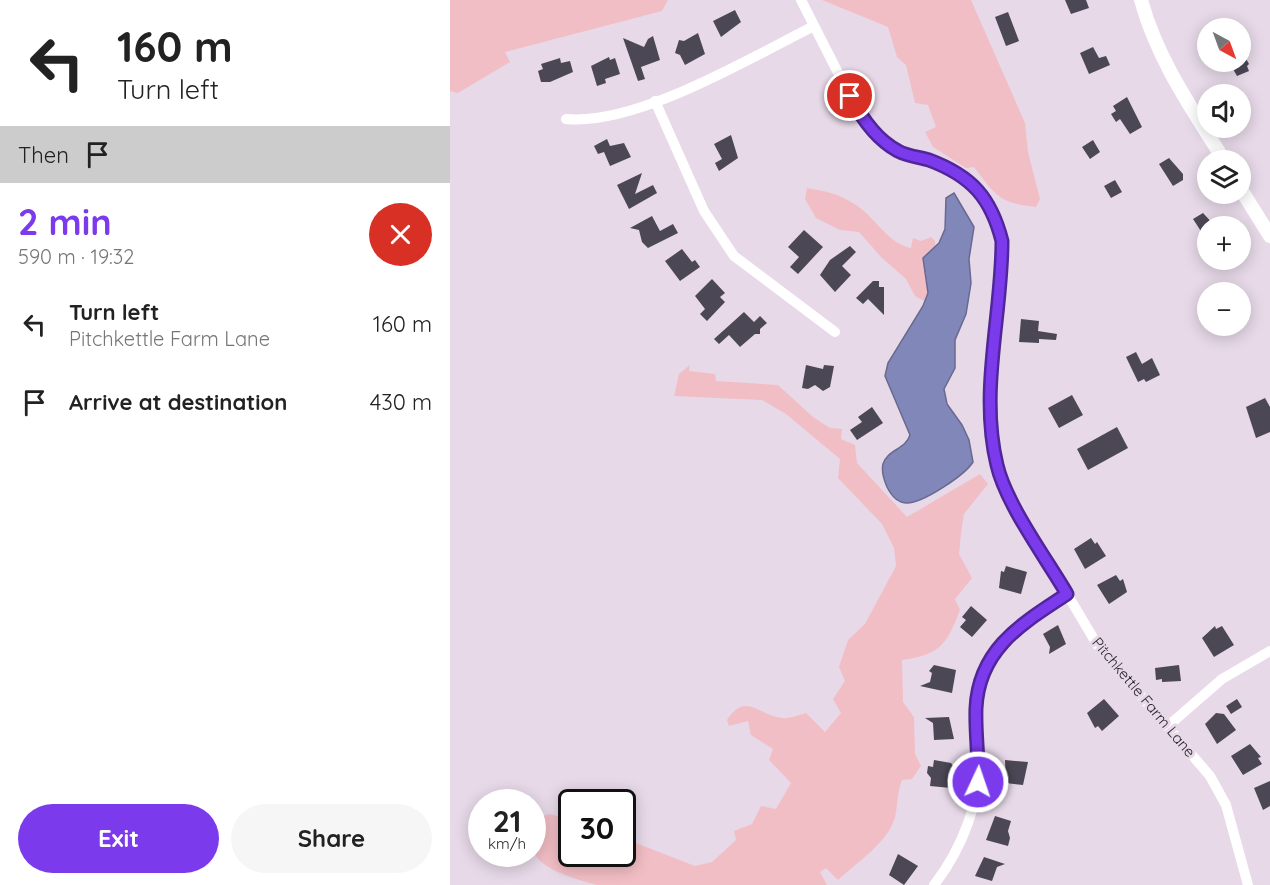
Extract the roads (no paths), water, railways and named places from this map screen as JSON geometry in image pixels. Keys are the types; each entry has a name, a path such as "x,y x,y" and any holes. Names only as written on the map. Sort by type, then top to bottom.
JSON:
{"street":[{"name":"Pitchkettle Farm Lane","path":"801,0 859,114 871,128 899,152 948,167 971,182 996,218 1002,241 1002,269 992,360 990,419 997,467 1010,498 1098,646 1210,776 1226,805 1248,885"},
{"path":"1140,0 1159,53 1218,150"},
{"path":"566,119 599,120 685,91 814,26"},
{"path":"655,101 704,211 734,256 835,332"},
{"path":"1250,204 1270,236"},
{"path":"934,885 959,848 978,782 980,755 976,708 984,671 1013,630 1067,594"},
{"path":"1168,726 1222,679 1270,651"}],"water":[{"path":"954,193 974,227 969,259 971,283 966,314 955,340 955,368 944,389 947,404 962,425 969,440 973,462 962,474 933,493 914,502 903,503 890,493 883,473 883,464 892,452 908,440 910,435 885,376 888,363 923,306 928,293 923,258 939,243 945,229 946,198"}]}
